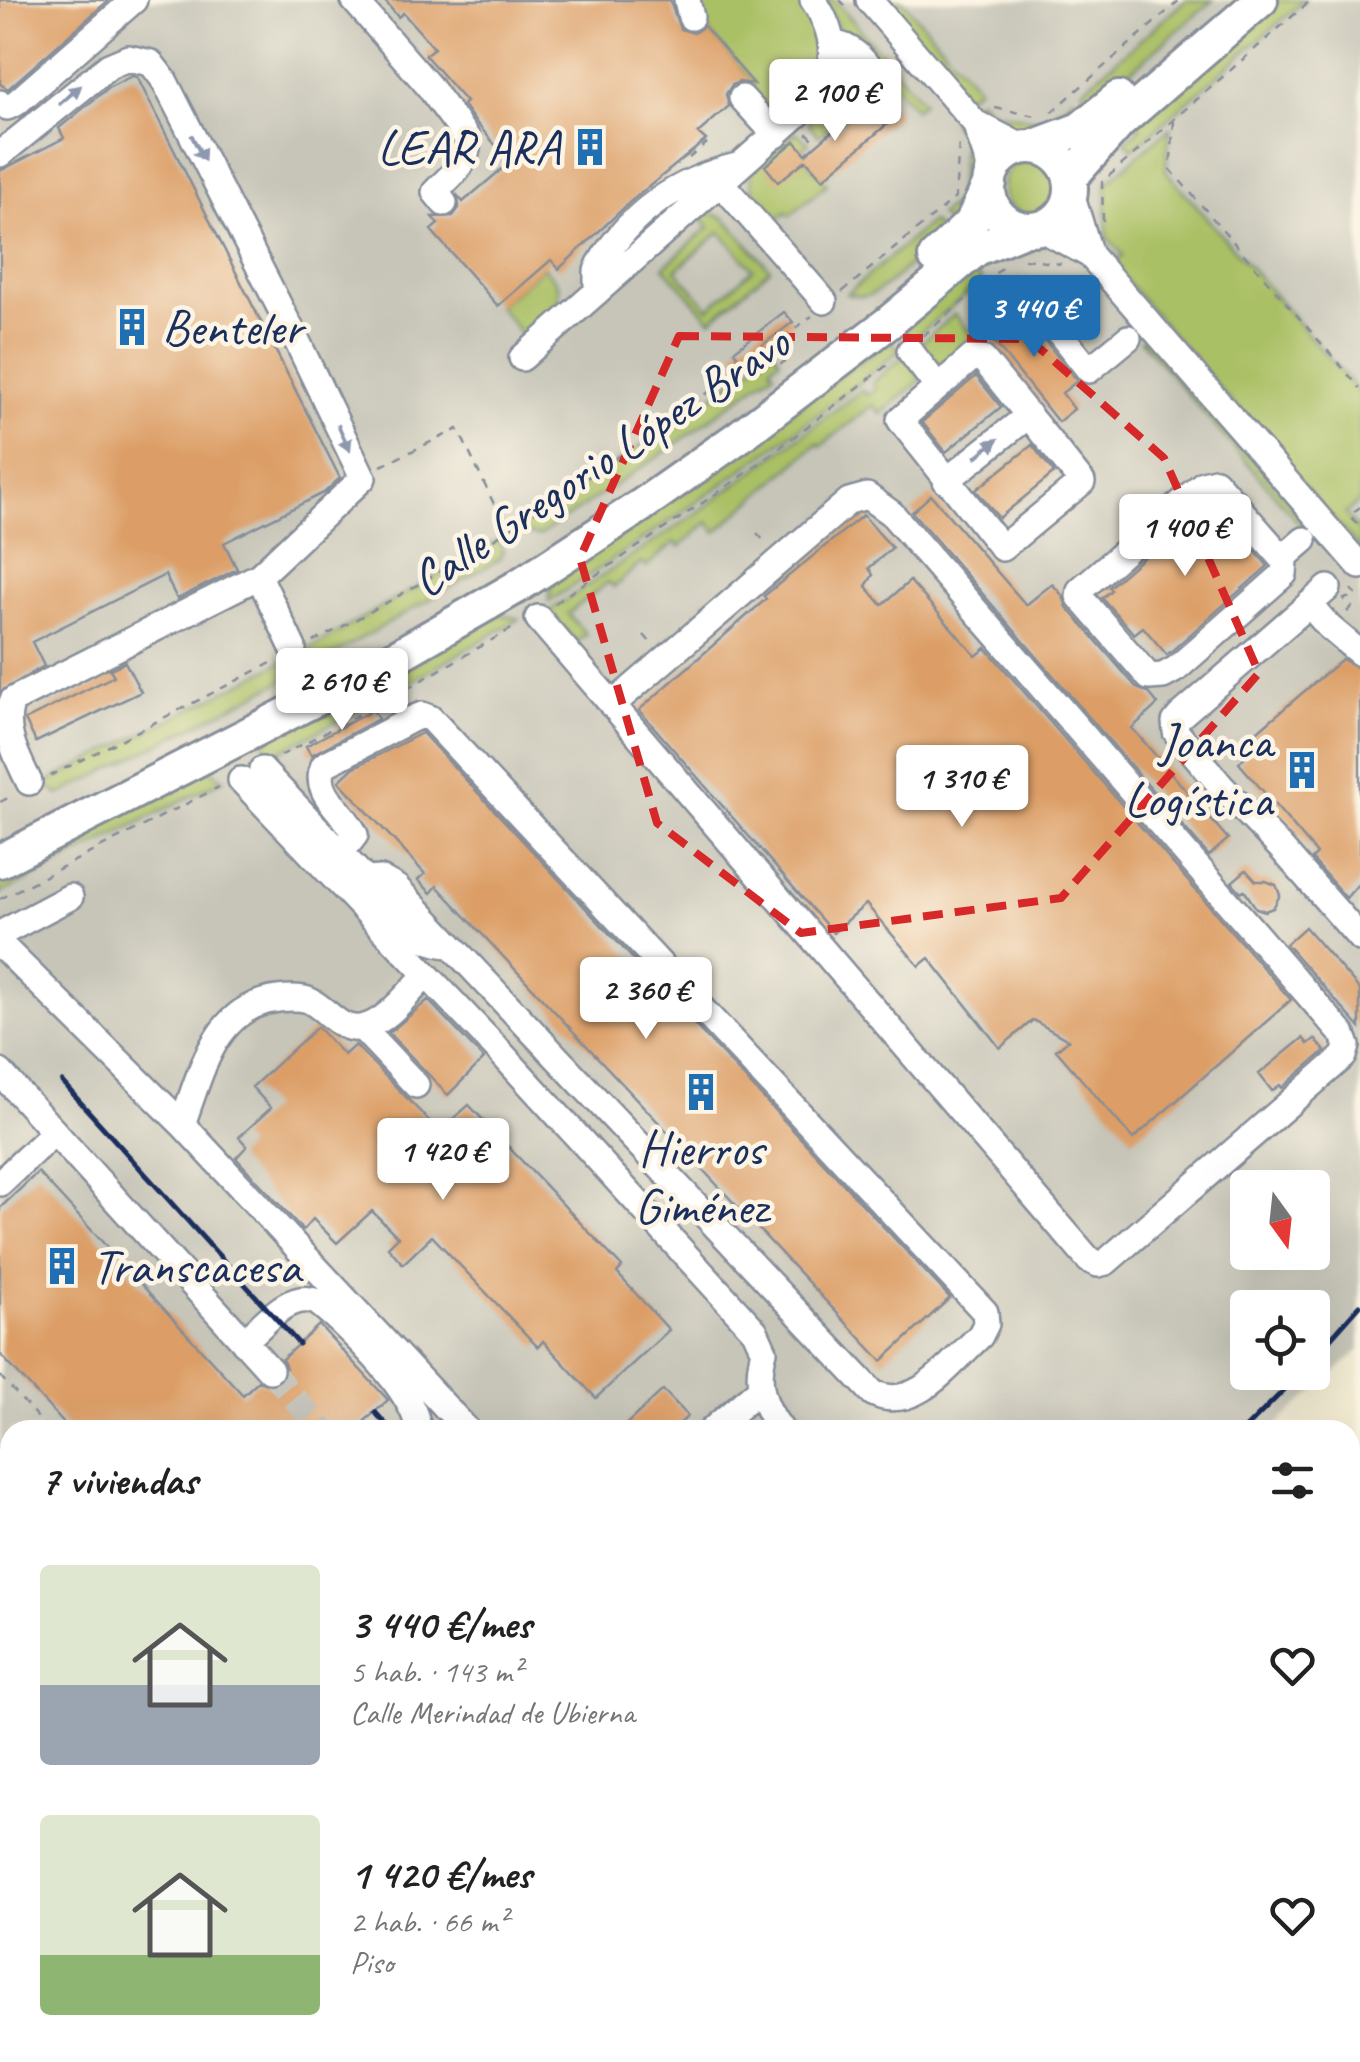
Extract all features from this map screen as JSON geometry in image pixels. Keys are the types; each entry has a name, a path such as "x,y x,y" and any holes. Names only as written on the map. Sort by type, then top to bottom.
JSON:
{"main road":[{"path":"1231,0 1090,122 1005,156 991,177 990,199 998,214 1010,224 1033,228 1061,215 1070,186 1119,123 1261,0"},
{"path":"1028,148 1057,157 1070,186"},
{"name":"Calle Gregorio López Bravo","path":"0,839 360,653 491,578 640,482 798,369 955,240 971,223 991,177"},
{"name":"Calle Gregorio López Bravo","path":"0,861 369,672 515,588 719,451 888,323 978,249 1033,228"}],"street":[{"path":"0,103 16,103 134,0"},
{"path":"354,0 427,84 467,138 469,149 463,163 435,192 444,204"},
{"path":"522,358 776,135 825,86 832,54 826,19 813,0"},
{"path":"860,7 975,122 1028,148"},
{"path":"832,54 844,70 876,92"},
{"path":"0,154 108,66 128,58 151,63 164,80 300,345 363,478 260,576 13,700 4,721 5,747 31,785"},
{"path":"742,98 776,135"},
{"path":"975,122 991,177"},
{"path":"597,292 600,264 643,212 694,178 742,165"},
{"path":"722,183 824,305"},
{"path":"1070,186 1090,255"},
{"path":"1033,228 1090,255 1360,566"},
{"path":"1030,296 1095,378 1128,338"},
{"path":"910,352 937,386"},
{"path":"972,357 978,357 1028,416 1082,482 1002,548 900,420 972,357"},
{"path":"946,481 1028,416"},
{"path":"1209,482 1220,484 1283,558 1287,566 1276,583 1163,676 1149,677 1079,596 1088,580 1209,482"},
{"path":"538,618 612,706 742,854 908,1053 1089,1260 1106,1262 1344,1056 1344,1036 1331,1020 880,502 867,496 849,501 612,706"},
{"path":"1283,558 1304,540"},
{"path":"260,576 294,650"},
{"path":"1360,654 1329,628 1319,596 1176,722 1176,732 1222,788 1360,938"},
{"path":"342,852 356,834 322,788 324,765 412,718 430,718 984,1312 986,1324 980,1336 920,1391 900,1399 873,1394 451,945 435,944 407,929 342,852 252,775 426,976 754,1331 764,1351 759,1368 760,1389 774,1420"},
{"path":"0,934 70,897"},
{"path":"0,944 182,1124 458,1420"},
{"path":"182,1124 207,1057 233,1016 269,1000 290,998 308,1000 344,1026 362,1028 382,1018 426,976"},
{"path":"362,1028 416,1085"},
{"path":"0,1072 270,1370"},
{"path":"0,1183 54,1133"},
{"path":"244,1342 294,1302 317,1302 402,1388 418,1420"},
{"path":"724,1420 760,1389"}],"path":[{"path":"840,0 860,7"},
{"path":"0,802 445,568 606,466 773,346 954,198 975,122 1046,118 1180,0"},
{"path":"1103,220 1102,182 1311,0"},
{"path":"1174,120 1170,170 1360,388"},
{"path":"773,346 784,362 776,368"},
{"path":"363,478 458,429 506,526"},
{"path":"1360,506 1350,515 1360,527"},
{"path":"0,1376 40,1420"}],"highlighted area":[{"path":"679,336 1029,339 1164,458 1259,673 1061,898 801,933 657,823 580,558"}],"shaded area":[{"path":"0,0 1360,0 1360,1350 1330,1377 1330,1290 1230,1290 1230,1390 1316,1390 1282,1420 0,1420"}],"green space":[{"path":"697,0 800,0 808,8 822,45 816,79 806,72 770,106 761,104 748,90 754,84 703,25"},
{"path":"826,0 835,0 923,102 915,109 855,41 840,34"},
{"path":"882,0 902,0 978,87 966,97"},
{"path":"1186,0 1213,0 1093,103 1082,90"},
{"path":"1278,0 1305,0 1133,149 1125,141 1140,129 1136,123"},
{"path":"837,79 866,102 845,121 841,117 819,136 810,126 809,118"},
{"path":"1074,97 1085,110 1026,130 1001,125 973,104 979,99 990,111 1046,121"},
{"path":"957,118 967,133 976,161 966,200 950,228 939,215 957,201 964,138 952,122"},
{"path":"1170,128 1166,171 1360,394 1360,501 1345,514 1360,532 1360,550 1106,258 1112,253 1117,260 1123,255 1107,237 1106,183"},
{"path":"796,132 809,143 802,149 806,154 803,157 827,184 790,215 786,212 777,220 761,203 751,177 753,169"},
{"path":"1030,160 1049,168 1057,187 1049,206 1030,214 1011,206 1003,187 1011,168"},
{"path":"709,212 725,218 770,269 711,320 664,267 709,227 701,218","holes":["720,232 753,269 709,308 676,270"]},
{"path":"931,222 942,234 898,275 869,295 847,294"},
{"path":"544,267 558,284 559,306 525,339 498,306"},
{"path":"971,268 982,281 912,340 903,329"},
{"path":"955,314 974,337 935,369 917,346"},
{"path":"1147,338 1308,524 1304,529 1141,340"},
{"path":"890,340 900,350 814,417 683,512 548,602 553,581"},
{"path":"774,350 780,359 771,366 774,372 672,447 539,536 525,533 520,526 683,418"},
{"path":"904,356 922,379 881,414 873,405 821,446 818,443 716,532 708,522 680,547 675,542 646,567 641,563 614,587 608,582 568,614 586,634 576,642 549,611 697,513 862,390 867,395 876,389 872,383"},
{"path":"499,540 503,551 500,559 322,661 307,650"},
{"path":"500,614 519,619 395,691 269,757 264,741"},
{"path":"288,659 290,666 284,680 59,795 44,784"},
{"path":"208,768 224,779 0,894 0,875"}],"building":[{"path":"0,0 109,0 8,89 0,84"},
{"name":"LEAR ARA","path":"384,0 670,0 680,29 694,33 704,26 754,84 732,85 726,94 729,106 698,133 706,140 630,202 559,269 551,260 498,306 431,230 438,224 432,217 453,216 459,208 458,196 463,202 510,162 425,55 434,48 403,13 398,17"},
{"name":"Benteler","path":"137,77 340,478 325,492 224,543 237,569 177,599 165,575 32,642 44,666 0,692 0,171 64,138 59,128 108,88"},
{"path":"889,102 899,114 823,179 806,160 778,182 765,166 795,141 806,154 858,109 872,113"},
{"path":"1016,304 1077,381 1062,393 1074,409 1058,422 985,330"},
{"path":"784,312 793,322 741,361 734,351"},
{"path":"976,376 1001,407 946,452 922,422"},
{"path":"1032,445 1054,473 999,518 976,490"},
{"path":"931,495 1026,605 1052,584 1137,688 1149,693 1158,704 1132,728 1228,839 1209,856 912,512"},
{"path":"1210,500 1268,566 1167,655 1143,627 1134,634 1102,598 1111,590 1109,587"},
{"path":"863,515 892,548 869,568 873,575 866,586 882,605 910,581 976,656 986,648 1291,1000 1133,1139 1056,1050 1068,1040 1033,1020 1000,1048 929,958 919,966 866,904 833,933 639,710 766,599 764,596"},
{"name":"Joanca Logística","path":"1342,659 1360,669 1360,882 1346,898 1312,859 1317,854 1239,763 1251,750 1245,742"},
{"path":"125,662 141,692 36,742 25,720 114,676 110,669"},
{"path":"373,710 378,719 311,755 306,746"},
{"name":"Hierros Giménez","path":"422,733 950,1298 882,1361 437,886 431,893 418,880 425,874 339,781 353,768"},
{"path":"1246,870 1256,881 1276,885 1280,895 1273,908 1256,908 1244,890 1241,892 1232,882"},
{"path":"1305,927 1360,990 1360,1028 1286,944"},
{"path":"428,1000 484,1059 448,1095 389,1033"},
{"path":"317,1027 344,1055 355,1045 439,1131 469,1105 622,1267 617,1273 669,1330 596,1398 543,1341 538,1347 432,1236 403,1264 388,1247 398,1237 372,1211 337,1243 313,1219 303,1230 236,1158 247,1146 239,1137 271,1108 252,1087"},
{"path":"1303,1038 1308,1044 1315,1039 1325,1051 1282,1088 1280,1085 1272,1091 1259,1074"},
{"name":"Transcacesa","path":"38,1172 243,1395 258,1381 272,1386 282,1381 286,1368 282,1359 319,1325 388,1400 366,1420 61,1420 0,1354 0,1208"},
{"path":"663,1390 688,1416 684,1420 631,1420"}],"tunnel":[{"path":"270,1370 313,1420"}],"railway":[{"path":"62,1082 299,1344"},
{"path":"1330,1339 1360,1305"},
{"path":"1254,1420 1284,1390"},
{"path":"375,1412 382,1420"}],"place":[{"name":"LEAR ARA","path":"590,147"},
{"name":"Benteler","path":"132,327"},
{"name":"Joanca Logística","path":"1302,770"},
{"name":"Hierros Giménez","path":"701,1092"},
{"name":"Transcacesa","path":"62,1266"}]}
